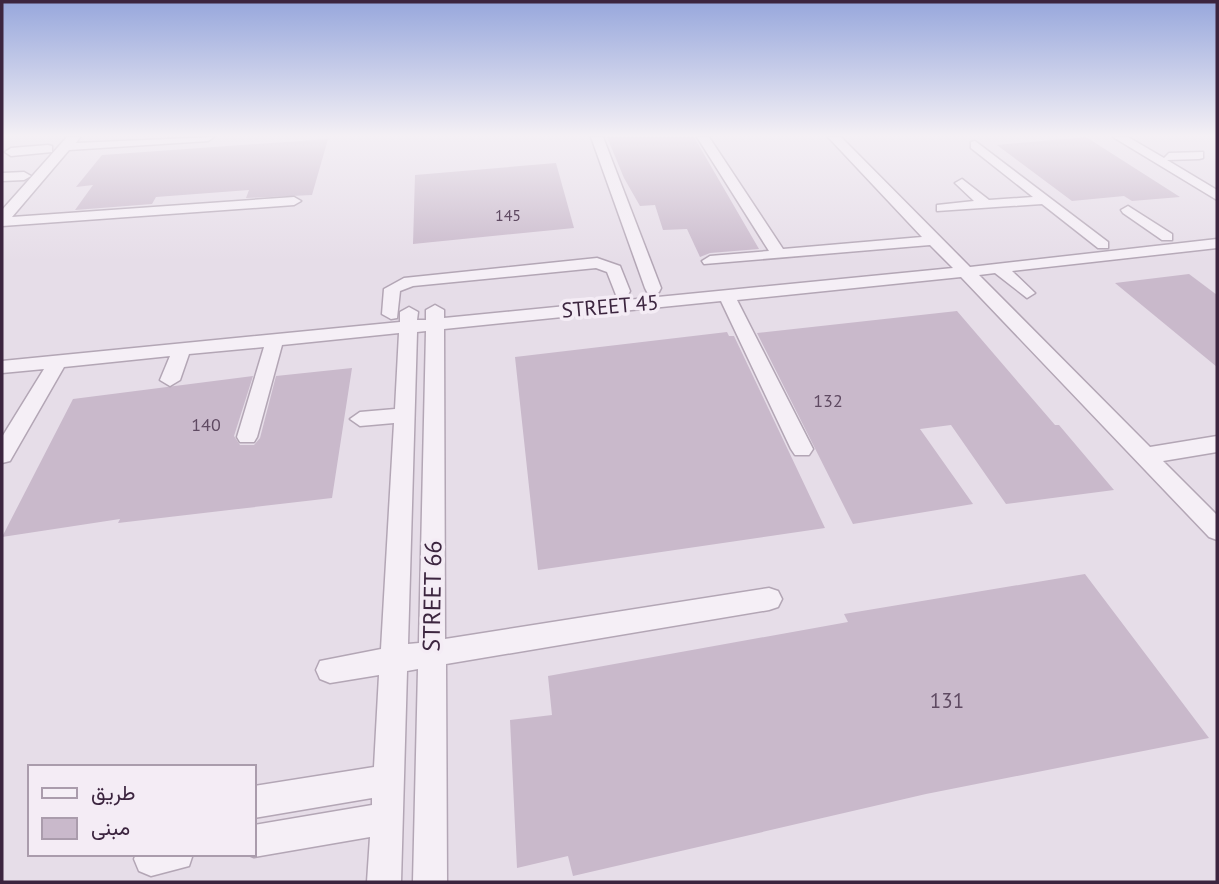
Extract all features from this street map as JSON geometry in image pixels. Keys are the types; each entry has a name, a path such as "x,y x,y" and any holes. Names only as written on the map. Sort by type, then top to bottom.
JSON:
{"street":[{"path":"2,201 22,178"},
{"path":"2,221 37,178"},
{"path":"612,178 653,288"},
{"path":"730,178 778,253"},
{"path":"874,178 1217,530"},
{"path":"1018,178 1103,245"},
{"path":"1188,178 1217,196"},
{"path":"962,183 986,205"},
{"path":"942,208 1046,200"},
{"path":"2,221 294,201"},
{"path":"1128,210 1167,237"},
{"name":"STREET 45","path":"2,353 402,317 726,295 1217,232"},
{"path":"710,261 934,240"},
{"name":"STREET 45","path":"435,316 653,288 960,266 998,268 1217,243"},
{"name":"STREET 66","path":"384,882 404,415 402,317 392,289 410,281 597,263 614,269 622,291"},
{"path":"998,268 1027,293"},
{"path":"726,295 802,449"},
{"name":"STREET 66","path":"430,882 435,316"},
{"name":"STREET 45","path":"2,367 275,339 402,317"},
{"path":"247,437 275,339"},
{"path":"170,380 182,348"},
{"path":"2,455 58,361"},
{"path":"360,419 404,415"},
{"path":"1145,456 1217,444"},
{"path":"330,670 769,599"},
{"path":"256,802 388,780"},
{"path":"256,841 387,818"}],"building":[{"path":"83,178 317,178 312,195 246,198 249,190 156,197 152,204 75,210 93,185 76,187"},
{"path":"415,178 560,178 574,228 413,244"},
{"path":"624,178 718,178 759,249 710,253 700,257 687,229 663,230 655,205 640,206"},
{"path":"1042,178 1151,178 1180,197 1132,201 1124,196 1072,201"},
{"path":"1189,274 1217,295 1217,367 1115,283"},
{"path":"957,311 1114,490 1006,504 951,425 920,429 973,504 853,524 757,333"},
{"path":"727,332 729,336 734,336 825,528 538,570 515,357"},
{"path":"352,368 332,498 118,523 120,519 2,537 73,399 253,376 234,436 240,445 254,445 260,438 276,376"},
{"path":"1085,574 1209,738 926,794 573,876 568,856 517,868 510,720 552,715 548,676 848,622 844,614"}]}
